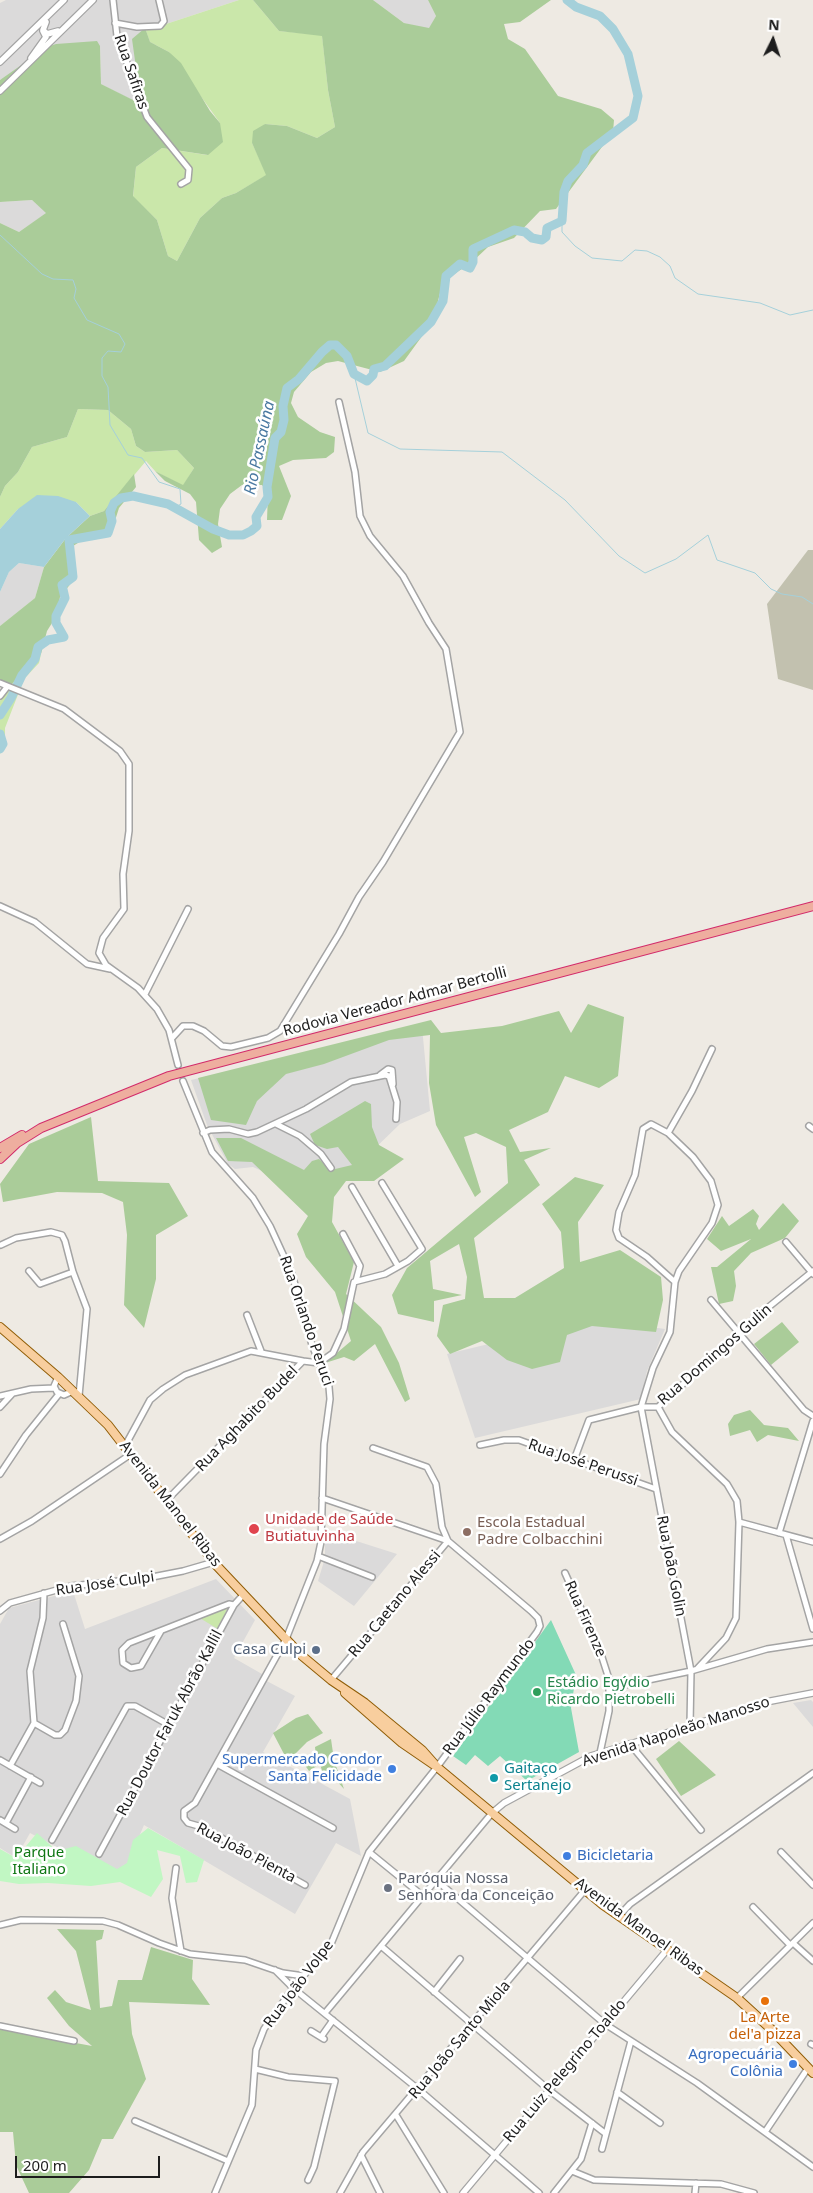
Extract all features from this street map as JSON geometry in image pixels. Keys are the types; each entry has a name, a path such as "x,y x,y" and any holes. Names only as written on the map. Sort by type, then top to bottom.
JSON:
{"highway":[{"name":"Rodovia Vereador Admar Bertolli","path":"0,1159 40,1128 178,1073 813,906"},
{"path":"0,1148 22,1135 40,1128"},
{"path":"0,1164 12,1148"}],"main road":[{"name":"Avenida Manoel Ribas","path":"0,1327 76,1393 125,1446 214,1562 309,1663 358,1697 426,1754 437,1767"},
{"name":"Avenida Manoel Ribas","path":"334,1682 366,1713 409,1749 437,1767 585,1890 619,1916 737,1998 772,2030 810,2070"},
{"path":"366,1713 372,1712 390,1723"}],"street":[{"path":"0,62 64,0"},
{"path":"0,91 93,0"},
{"name":"Rua Safiras","path":"113,0 117,36 147,117 189,168 188,180 181,184"},
{"path":"115,23 137,28 160,26 164,21 159,0"},
{"path":"55,8 43,30 47,34 62,30"},
{"path":"31,60 32,54 46,37 41,29 36,28"},
{"path":"172,1038 183,1026 193,1026 204,1031 222,1046 231,1047 268,1038 280,1031 339,934 358,897 383,862 460,732 446,649 401,573 370,536 362,522 357,502 355,472 339,402"},
{"path":"0,683 69,712 120,751 129,764 129,831 123,874 124,909 103,938 99,948 102,962 110,970 145,994 162,1015 172,1038 178,1065"},
{"path":"0,696 12,689"},
{"path":"0,906 30,919 87,964 110,970"},
{"path":"145,994 188,909"},
{"path":"668,1133 692,1091 712,1049"},
{"path":"204,1136 219,1130 229,1129 252,1134 276,1124 351,1082 378,1076 388,1069 392,1070 393,1088 397,1102 396,1119"},
{"name":"Rua Orlando Peruci","path":"183,1081 204,1136 222,1165 253,1198 270,1226 295,1282 330,1393 324,1444 318,1556 286,1639 195,1803 184,1811 184,1818 188,1823"},
{"path":"276,1124 300,1136 321,1154 331,1168"},
{"path":"641,1407 656,1362 670,1332 675,1282 684,1262 716,1216 718,1205 711,1181 688,1151 668,1133 650,1124 645,1126 634,1181 619,1212 616,1230 619,1238 647,1258 675,1282"},
{"path":"356,1281 381,1276 422,1249 382,1183"},
{"path":"352,1186 398,1266"},
{"path":"1,1245 16,1238 58,1233 64,1240 73,1272 87,1309 76,1393 59,1394"},
{"name":"Rua Aghabito Budel","path":"166,1501 304,1361 319,1363 333,1353 339,1343 346,1321 352,1285 356,1281 360,1266 343,1234"},
{"path":"786,1242 812,1272"},
{"path":"29,1271 40,1284 73,1272"},
{"name":"Rua Domingos Gulin","path":"574,1460 589,1420 641,1407 658,1407 740,1334 755,1318 812,1272"},
{"path":"711,1300 804,1410 813,1416"},
{"path":"247,1315 261,1351"},
{"path":"125,1446 146,1406 170,1383 195,1370 251,1350 304,1361"},
{"path":"54,1388 58,1377"},
{"path":"54,1388 59,1394"},
{"path":"0,1396 54,1388"},
{"path":"0,1407 12,1393"},
{"path":"0,1474 26,1435 59,1394"},
{"name":"Rua João Golin","path":"641,1407 690,1671 690,1725"},
{"path":"658,1407 672,1432 733,1490 740,1522 738,1609 735,1624 726,1638 698,1669"},
{"path":"779,1533 813,1421"},
{"name":"Rua José Perussi","path":"480,1445 504,1440 519,1440 656,1489"},
{"name":"Rua Caetano Alessi","path":"334,1682 448,1541 442,1527 436,1484 427,1467 373,1448"},
{"path":"0,1539 32,1521 131,1454"},
{"path":"322,1498 448,1541"},
{"path":"740,1522 813,1542"},
{"path":"786,1535 813,1629"},
{"name":"Rua Júlio Raymundo","path":"437,1767 540,1626 538,1618 531,1611 448,1541"},
{"path":"318,1556 372,1578"},
{"name":"Rua José Culpi","path":"0,1611 10,1603 76,1586 112,1584 166,1575 214,1562"},
{"name":"Rua Firenze","path":"565,1572 602,1656 610,1688 608,1720 600,1753"},
{"path":"10,1766 34,1723 30,1670 41,1620 43,1594"},
{"name":"Rua Doutor Faruk Abrão Kallil","path":"99,1854 234,1605 244,1594"},
{"path":"161,1631 144,1664 138,1668 128,1667 123,1663 121,1655 123,1648 161,1631 229,1604 234,1605"},
{"path":"34,1723 55,1735 60,1735 65,1730 74,1710 79,1676 63,1624"},
{"path":"610,1688 690,1671 767,1649 813,1642"},
{"name":"Avenida Napoleão Manosso","path":"492,1813 504,1803 600,1753 771,1701 813,1693"},
{"path":"52,1840 125,1707 130,1704 169,1725"},
{"path":"630,1744 700,1830"},
{"path":"0,1760 40,1783"},
{"path":"216,1764 333,1828"},
{"name":"Rua João Volpe","path":"214,2193 252,2105 256,2050 260,2036 273,2015 331,1944 369,1852 437,1767"},
{"path":"619,1916 630,1904 813,1773"},
{"path":"6,1823 31,1778"},
{"path":"325,2013 492,1813"},
{"path":"0,1820 15,1828"},
{"name":"Rua João Pienta","path":"188,1823 202,1827 305,1885"},
{"path":"369,1852 423,1896"},
{"path":"781,1852 813,1885"},
{"path":"176,1868 172,1898 181,1951"},
{"path":"436,1880 605,2024 697,2083 813,2167"},
{"name":"Rua João Santo Miola","path":"340,2193 361,2155 585,1890"},
{"path":"753,1906 792,1944 813,1961"},
{"path":"0,1925 21,1920 103,1921 199,1956 253,1962 275,1970 304,1976"},
{"path":"737,1998 813,1922"},
{"path":"381,1946 549,2090 606,2134"},
{"name":"Rua Luiz Pelegrino Toaldo","path":"463,2193 667,1950"},
{"path":"434,1992 460,1960"},
{"path":"275,1970 539,2193"},
{"path":"311,2031 323,2038 333,2020"},
{"path":"0,2026 74,2041"},
{"path":"602,2149 631,2041"},
{"path":"255,2070 288,2077 334,2080 314,2167 308,2180"},
{"path":"765,2132 810,2070"},
{"path":"617,2092 660,2123"},
{"path":"396,2115 444,2193"},
{"path":"135,2121 228,2161"},
{"path":"554,2193 572,2171 584,2151 592,2123"},
{"path":"361,2155 380,2193"},
{"path":"572,2171 594,2180 727,2184 754,2193"},
{"path":"695,2193 696,2183"}],"shaded area":[{"path":"6,0 239,0 160,26 141,105 101,84 100,46 0,80 0,3"},
{"path":"373,0 428,0 436,16 429,29 404,23"},
{"path":"32,200 47,213 19,232 0,223 0,202"},
{"path":"808,550 813,550 813,690 778,679 767,604"},
{"path":"19,563 44,567 35,598 0,626 0,592 9,572"},
{"path":"422,1027 430,1111 400,1124 369,1154 340,1173 289,1183 253,1167 235,1169 228,1164 207,1125 191,1080"},
{"path":"593,1319 665,1329 647,1371 641,1399 475,1438 447,1354"},
{"path":"325,1531 397,1554 354,1606 318,1581 325,1558"},
{"path":"216,1579 255,1620 234,1658 262,1674 263,1679 295,1696 263,1752 350,1799 361,1856 336,1843 295,1914 144,1825 124,1872 80,1859 30,1833 16,1858 0,1848 0,1624 9,1608 73,1591 85,1629"},
{"path":"811,1700 813,1702 813,1727 793,1703"}],"green space":[{"path":"239,0 253,0 279,31 322,35 328,90 335,127 317,138 287,126 265,124 252,143 267,175 236,193 222,198 200,218 177,261 168,256 157,220 133,197 136,167 162,148 207,155 220,123 169,52 150,42 145,28 160,26"},
{"path":"253,0 373,0 404,23 429,28 436,16 428,0 551,0 520,22 504,24 508,39 525,49 558,96 601,109 614,120 613,132 556,209 540,211 514,238 488,247 472,262 447,279 441,289 433,321 404,361 380,372 338,361 326,363 311,372 294,392 291,403 298,417 320,432 335,437 334,452 326,458 293,460 279,466 291,496 282,520 267,520 268,493 262,485 242,485 230,494 220,509 218,524 222,547 212,553 199,540 196,502 190,494 165,481 155,471 183,485 194,468 177,450 145,452 136,446 131,429 108,410 78,409 67,437 32,447 18,472 5,486 0,497 0,223 19,232 46,213 32,200 0,202 0,80 47,47 56,44 97,41 100,46 101,84 141,104 132,39 145,28 150,42 169,52 181,63 210,111 220,123 223,142 208,155 162,148 136,167 133,196 157,220 168,256 177,261 200,218 222,198 236,193 266,175 252,143 253,131 265,124 287,126 317,138 335,127 328,90 322,36 279,31"},
{"path":"78,409 108,410 131,429 136,446 145,452 177,450 194,468 183,486 155,471 146,461 104,511 90,516 76,502 18,509 0,529 0,497 5,486 18,472 32,447 67,437"},
{"path":"134,474 136,487 119,508 111,533 86,538 73,546 71,556 76,577 60,597 57,615 47,631 41,654 6,690 0,685 0,626 35,598 44,567 66,538 90,516 104,511"},
{"path":"41,654 39,663 24,679 5,728 5,745 0,754 0,701 6,690"},
{"path":"588,1004 624,1017 618,1076 599,1088 565,1076 548,1112 509,1130 520,1152 551,1148 524,1160 540,1185 474,1238 484,1298 515,1298 564,1268 561,1232 542,1204 575,1177 604,1185 578,1222 580,1262 620,1250 661,1277 663,1300 656,1332 592,1326 567,1335 560,1362 532,1369 507,1360 482,1341 450,1354 437,1336 443,1305 465,1299 467,1277 459,1244 430,1261 433,1289 462,1295 434,1301 434,1322 398,1314 392,1295 407,1268 508,1183 506,1147 476,1133 464,1137 481,1192 475,1197 436,1125 429,1083 430,1035 389,1040 324,1064 286,1074 257,1101 246,1125 211,1120 198,1078 431,1020 441,1033 502,1026 559,1011 571,1033"},
{"path":"365,1101 371,1104 372,1127 379,1145 404,1159 374,1181 346,1181 334,1197 332,1222 354,1262 346,1294 381,1327 399,1363 410,1399 405,1402 375,1344 354,1361 344,1357 325,1363 351,1341 335,1292 306,1257 297,1234 308,1216 252,1162 228,1161 216,1138 241,1138 304,1170 312,1161 319,1159 331,1170 352,1165 338,1147 327,1149 315,1145 310,1134"},
{"path":"91,1117 98,1181 169,1183 188,1216 156,1235 156,1279 144,1328 124,1305 127,1235 123,1202 102,1193 57,1192 3,1202 0,1184 29,1144"},
{"path":"783,1203 799,1221 785,1238 751,1253 734,1271 736,1286 733,1301 719,1304 711,1267 717,1267 751,1239 721,1251 707,1239 722,1216 729,1226 753,1209 759,1216 756,1224 759,1230"},
{"path":"782,1322 799,1342 771,1365 754,1344"},
{"path":"750,1410 764,1425 788,1428 799,1441 768,1435 757,1442 750,1430 730,1436 728,1424 734,1415"},
{"path":"228,1607 218,1629 198,1617"},
{"name":"Estádio Egýdio Ricardo Pietrobelli","path":"551,1620 576,1675 571,1708 579,1752 527,1781 500,1756 488,1766 475,1755 466,1765 453,1756"},
{"path":"308,1714 323,1733 307,1742 292,1757 284,1754 273,1733 296,1718"},
{"path":"331,1739 334,1760 344,1789 335,1779 323,1774 320,1764 309,1771 304,1764 316,1757 315,1747"},
{"path":"679,1741 716,1775 681,1796 656,1759"},
{"name":"Parque Italiano","path":"148,1828 204,1860 197,1882 186,1883 180,1856 157,1850 163,1879 151,1897 120,1882 91,1886 48,1883 19,1884 0,1881 0,1849 16,1858 37,1833 57,1851 76,1846 117,1869 127,1863 133,1840"},
{"path":"57,1929 104,1930 102,1939 96,1941 100,2008 112,2006 118,1980 142,1980 151,1947 193,1960 192,1979 210,2005 129,2002 132,2034 146,2079 113,2139 102,2139 89,2170 69,2193 29,2193 16,2165 13,2132 0,2132 0,2029 92,2046 69,2026 47,1998 55,1990 66,2002 91,2010 76,1951"}],"water":[{"path":"37,495 58,496 76,502 90,516 66,538 44,567 19,563 9,572 0,592 0,529 18,509"}],"waterway":[{"name":"Rio Passaúna","path":"0,715 22,675 35,659 38,647 48,640 64,637 56,623 56,616 65,598 62,585 73,577 69,540 108,533 112,521 110,512 114,503 121,498 133,496 168,504 213,529 229,535 243,535 251,531 257,526 256,517 268,497 267,487 275,438 281,432 284,420 283,406 287,388 299,379 322,352 330,345 336,345 347,356 354,374 367,381 373,375 374,369 385,366 431,322 443,301 446,276 460,264 470,268 473,262 473,249 514,230 525,232 532,238 542,240 546,237 547,228 562,221 564,192 568,181 583,165 587,153 633,118 638,96 628,54 613,29 600,16 576,7 567,0"},
{"path":"562,221 562,232 575,246 592,258 622,261 635,250 647,251 660,257 670,266 675,278 698,294 760,303 790,315 813,310"},
{"path":"0,235 42,274 53,279 73,280 76,289 74,298 87,320 119,334 125,344 121,352 108,351 102,358 102,376 108,387 110,425 128,455 142,458 159,482 180,489 181,504 174,508"},
{"path":"354,374 368,433 400,449 502,452 565,500 619,556 645,573 676,559 708,535 717,560 755,573 771,589 782,594 802,597 813,604"},
{"name":"Rio Passaúna","path":"0,734 3,744 0,749"}],"place":[{"name":"Unidade de Saúde Butiatuvinha","path":"254,1529"},
{"name":"Escola Estadual Padre Colbacchini","path":"467,1532"},
{"name":"Casa Culpi","path":"316,1650"},
{"name":"Estádio Egýdio Ricardo Pietrobelli","path":"537,1692"},
{"name":"Supermercado Condor Santa Felicidade","path":"392,1769"},
{"name":"Gaitaço Sertanejo","path":"494,1778"},
{"name":"Bicicletaria","path":"567,1856"},
{"name":"Paróquia Nossa Senhora da Conceição","path":"388,1888"},
{"name":"La Arte del'a pizza","path":"765,2001"},
{"name":"Agropecuária Colônia","path":"793,2064"}]}
